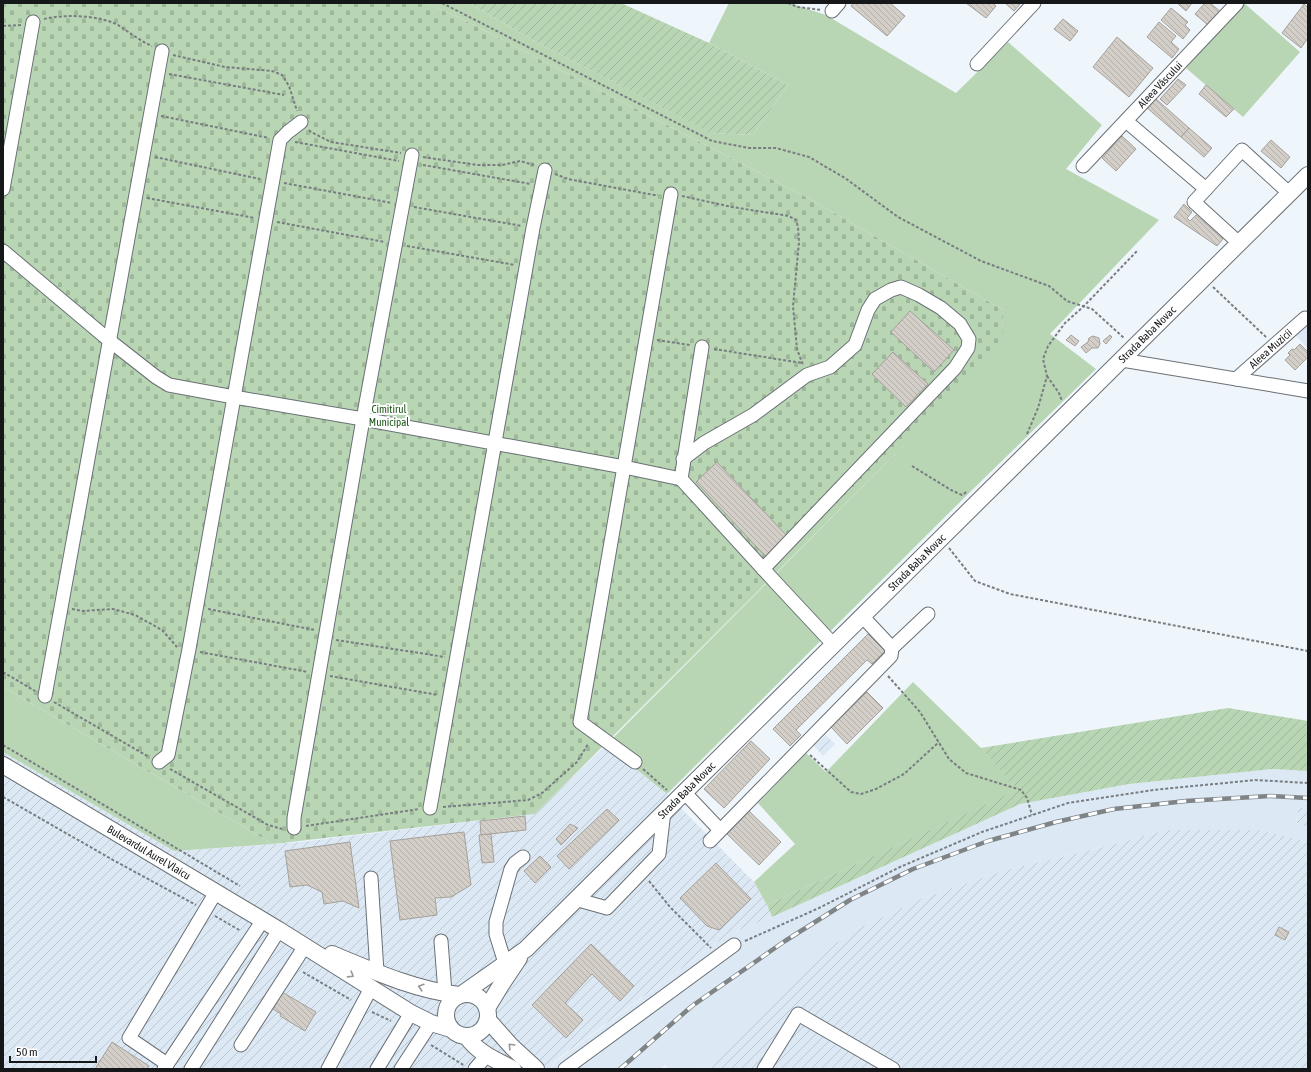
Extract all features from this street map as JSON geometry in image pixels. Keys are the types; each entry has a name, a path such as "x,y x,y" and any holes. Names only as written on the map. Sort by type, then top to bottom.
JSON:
{"main road":[{"name":"Strada Baba Novac","path":"488,1014 501,985 526,949 1308,175"},
{"name":"Bulevardul Aurel Vlaicu","path":"3,766 263,920 411,1013 431,1024 451,1030"},
{"name":"Bulevardul Aurel Vlaicu","path":"300,943 424,988 455,994"},
{"name":"Strada Baba Novac","path":"455,994 526,949"},
{"path":"488,1014 485,1027 480,1032 467,1037 456,1034 451,1030 445,1018 448,1005 455,994 468,993 480,998 485,1003 488,1014 512,1047 536,1069"},
{"path":"467,1037 473,1045 487,1056 513,1069"}],"street":[{"path":"977,64 1034,3"},
{"name":"Aleea Vâscului","path":"1083,166 1237,3"},
{"path":"3,189 33,22"},
{"path":"45,696 162,51"},
{"path":"1126,120 1206,189"},
{"path":"159,762 168,755 188,658 280,140 301,122"},
{"path":"1239,243 1194,202 1242,150 1290,193"},
{"path":"294,828 294,818 325,635 411,159"},
{"path":"430,808 494,444 545,170"},
{"path":"635,762 580,722 671,194"},
{"path":"3,251 110,341 156,377 170,384 234,397 624,467 681,479 833,644"},
{"path":"683,459 704,443 753,415 807,375 830,367 855,345 868,310 875,299 891,290 901,287 919,295 941,308 960,324 969,339 968,348 955,368 763,569"},
{"name":"Aleea Muzicii","path":"1236,379 1305,318"},
{"path":"681,479 702,347"},
{"path":"1122,360 1308,391"},
{"path":"710,841 880,668 891,656 892,648 928,614"},
{"path":"862,616 892,648"},
{"path":"680,795 720,830"},
{"path":"576,899 607,908 659,854 664,812"},
{"path":"505,963 496,934 496,922 511,868 523,857"},
{"path":"371,878 377,972"},
{"path":"216,892 129,1038 166,1066 263,920"},
{"path":"190,1069 279,930"},
{"path":"441,940 455,994"},
{"path":"241,1045 292,966 300,943"},
{"path":"565,1069 734,945"},
{"path":"328,1069 371,988"},
{"path":"377,1069 411,1013"},
{"path":"764,1069 798,1014 893,1069"},
{"path":"401,1069 431,1024"},
{"path":"475,1069 487,1056"}],"path":[{"path":"442,3 712,140 749,148 776,148 809,157 845,178 898,217 981,261 1049,286 1067,301 1092,308 1134,347"},
{"path":"788,3 798,7 836,7"},
{"path":"3,26 19,25 56,16 95,18 116,24 148,45 162,51 225,67 272,71 282,75 289,86 301,122 311,132 331,142 542,185"},
{"path":"158,72 284,95"},
{"path":"143,155 273,181 533,228"},
{"path":"411,159 477,166 502,165 520,161 532,164 568,179 654,196 671,194 732,207 789,216 796,220 798,227 799,242 793,306 797,350 807,375"},
{"path":"136,196 526,267"},
{"path":"1066,414 1059,393 1047,376 1043,359 1048,346 1064,323 1084,306 1137,251"},
{"path":"1203,278 1275,345"},
{"path":"646,338 802,363"},
{"path":"1025,437 1038,408 1047,376"},
{"path":"912,466 962,495 968,491"},
{"path":"941,537 975,581 1010,594 1308,651"},
{"path":"61,607 82,611 112,609 135,615 162,630 188,658"},
{"path":"197,607 325,635 456,659"},
{"path":"880,668 920,712 949,759 966,773 1022,790 1027,798 1032,815"},
{"path":"801,748 851,792 861,794 876,789 904,774 939,742"},
{"path":"3,745 240,886"},
{"path":"635,762 680,795"},
{"path":"734,945 819,908 907,864 982,832 1068,803 1153,790 1255,780 1308,783"},
{"path":"3,797 112,860 206,910 252,938"},
{"path":"642,872 670,907 720,956"},
{"path":"292,966 361,1006 402,1027"},
{"path":"421,1038 468,1069"}],"shaded area":[{"path":"1308,321 1308,349 1295,334"},
{"path":"826,735 835,744 823,756 814,746"},
{"path":"606,745 667,794 754,882 772,917 729,934 555,1061 551,1069 3,1069 3,752 174,851 300,842 535,814"},
{"path":"1273,769 1308,771 1308,808 1298,807 1296,823 1308,828 1308,843 1295,838 1258,830 1165,830 1103,847 1001,871 923,898 850,932 793,978 702,1069 669,1069 665,1065 660,1069 551,1069 555,1062 729,934 772,917 1020,804 1129,784"},
{"path":"1298,807 1308,808 1308,828 1296,823"},
{"path":"1165,830 1258,830 1295,838 1308,843 1308,1069 702,1069 793,978 850,932 923,898 1001,871 1103,847"}],"green space":[{"name":"Cimitirul Municipal","path":"3,3 426,3 460,18 808,198 1003,310 1002,347 535,814 273,844 3,687"},
{"path":"426,3 469,3 534,41 712,133 753,135 788,85 709,43 729,3 789,3 826,15 956,93 1008,42 1102,125 1066,169 1159,220 1050,334 1096,369 966,496 667,794 606,745 1001,347 1003,310 808,198 460,18"},
{"path":"469,3 621,3 709,43 788,85 753,135 711,133 534,41"},
{"path":"1241,3 1244,3 1300,52 1243,117 1186,68"},
{"path":"913,682 981,748 1018,790 767,905 754,882 795,844 758,803 806,753 826,772"},
{"path":"3,687 273,844 174,851 3,752"},
{"path":"1228,708 1308,721 1308,771 1273,769 1129,784 1020,804 772,917 767,905 1017,790 981,748"}],"building":[{"path":"853,3 890,3 905,16 887,36 851,6"},
{"path":"966,3 992,3 996,6 986,18"},
{"path":"1005,3 1021,3 1014,11"},
{"path":"1177,3 1192,3 1186,11"},
{"path":"1205,3 1210,3 1221,12 1209,26 1195,14"},
{"path":"1304,4 1308,8 1308,38 1301,48 1282,33"},
{"path":"1171,8 1188,22 1185,25 1190,30 1183,39 1161,20"},
{"path":"1063,19 1078,31 1070,41 1054,29"},
{"path":"1159,22 1176,36 1171,42 1179,49 1172,58 1147,37"},
{"path":"1117,37 1153,68 1129,97 1093,67"},
{"path":"1178,79 1186,85 1167,105 1160,99"},
{"path":"1206,85 1234,109 1226,117 1199,94"},
{"path":"1155,98 1189,128 1181,137 1146,107"},
{"path":"1189,128 1212,148 1204,157 1181,137"},
{"path":"1122,136 1136,149 1116,171 1102,158"},
{"path":"1271,140 1290,157 1281,168 1261,151"},
{"path":"1184,204 1192,212 1187,218 1190,221 1196,215 1223,239 1217,246 1174,217"},
{"path":"910,311 954,350 934,372 891,332"},
{"path":"1071,335 1079,341 1075,346 1066,340"},
{"path":"1110,335 1112,337 1106,344 1103,341"},
{"path":"1093,336 1099,338 1100,344 1098,348 1092,348 1086,353 1081,347 1088,342 1089,338"},
{"path":"1300,344 1308,352 1308,357 1295,370 1285,360 1290,355 1288,353"},
{"path":"893,352 928,384 906,407 872,374"},
{"path":"717,462 788,537 766,557 696,482"},
{"path":"868,634 885,651 872,664 867,660 796,730 801,735 790,746 773,729"},
{"path":"867,692 883,708 847,744 831,727"},
{"path":"751,741 770,759 724,808 704,789"},
{"path":"607,809 619,820 569,869 557,856"},
{"path":"749,811 781,842 759,865 727,834"},
{"path":"525,816 526,830 481,835 480,821"},
{"path":"570,824 578,828 561,845 556,839"},
{"path":"464,832 471,885 451,897 435,898 437,915 400,920 390,841"},
{"path":"491,834 494,862 482,863 479,835"},
{"path":"350,842 359,908 343,901 324,904 322,892 307,885 290,887 285,851"},
{"path":"540,856 551,867 535,883 524,871"},
{"path":"716,863 751,899 719,930 707,926 680,898"},
{"path":"1279,927 1289,932 1285,940 1275,935"},
{"path":"591,944 634,986 620,1001 592,974 565,1003 583,1020 566,1038 532,1005"},
{"path":"282,992 316,1012 305,1031 280,1016 281,1014 273,1009"},
{"path":"112,1042 149,1066 147,1069 95,1069"}],"railway":[{"path":"620,1069 692,1006 785,941 850,900 913,869 988,841 1056,822 1114,809 1186,801 1270,796 1308,798"}]}
